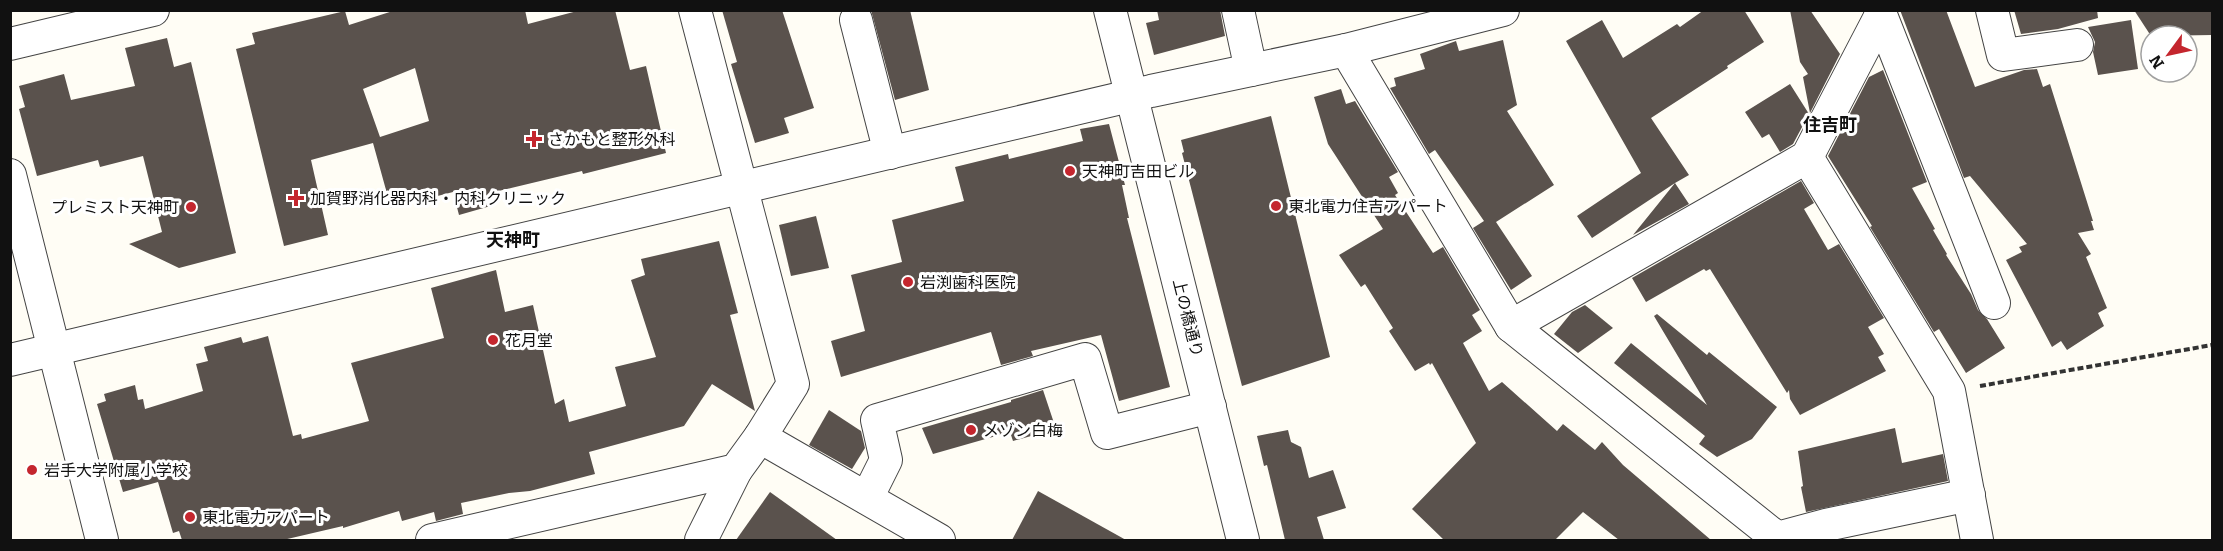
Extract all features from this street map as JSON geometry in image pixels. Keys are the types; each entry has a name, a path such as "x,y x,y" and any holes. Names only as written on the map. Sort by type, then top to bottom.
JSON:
{"street":[{"path":"10,44 153,10"},
{"path":"695,10 793,384 736,470 701,540"},
{"name":"上の橋通り","path":"1110,10 1243,540"},
{"path":"1238,10 1251,70"},
{"path":"10,360 1132,96 1346,50 1503,10"},
{"path":"1992,10 2003,56 2077,45"},
{"path":"1511,326 1807,157 1880,13"},
{"path":"1880,13 1994,303"},
{"path":"856,20 890,153"},
{"path":"1346,50 1511,326 1777,538 1826,525 1969,495"},
{"path":"1807,157 1949,391 1977,540"},
{"path":"10,175 102,540"},
{"path":"867,498 886,460 877,420 1085,359 1107,433 1210,406"},
{"path":"760,437 939,540"},
{"path":"432,540 736,470"}],"path":[{"path":"1949,391 2212,345"}],"building":[{"path":"396,10 525,10 528,24 581,10 615,10 630,70 646,66 666,153 583,174 582,171 490,193 494,205 459,215 453,192 391,208 373,143 311,160 328,235 284,246 236,49 255,44 252,33 345,11 349,25","holes":["415,68 429,121 380,137 363,89"]},
{"path":"722,10 782,10 814,108 784,118 789,133 755,143 731,64 737,62"},
{"path":"871,10 910,10 929,90 895,100"},
{"path":"1157,10 1220,10 1225,36 1154,55 1146,23 1159,20"},
{"path":"1704,10 1744,10 1764,42 1651,118 1689,175 1592,238 1577,216 1641,173 1566,41 1602,20 1623,58 1677,24 1680,27"},
{"path":"1790,10 1810,10 1840,54 1810,113 1803,77 1808,74 1800,62"},
{"path":"1900,10 1946,10 1975,87 2024,70 2037,69 2043,87 2050,84 2093,221 2091,221 2094,230 2078,233 2091,254 2086,257 2107,308 2098,313 2104,326 2067,350 2061,341 2052,347 2006,260 2022,252 2019,247 2027,244 1970,176 1964,178"},
{"path":"2014,10 2097,10 2098,18 2058,29 2021,34"},
{"path":"2134,10 2212,10 2212,35 2199,35 2199,24 2143,24"},
{"path":"2131,20 2138,69 2098,75 2093,52 2095,42 2088,27"},
{"path":"167,38 174,67 191,62 236,253 179,268 129,244 162,232 143,156 100,167 98,160 37,176 19,109 25,107 19,86 64,74 71,100 135,86 125,48"},
{"path":"1503,40 1517,105 1507,111 1554,185 1496,222 1532,276 1511,290 1473,228 1484,221 1435,150 1429,154 1390,88 1396,86 1394,78 1425,69 1420,54 1456,41 1459,51"},
{"path":"1883,70 1927,182 1912,188 1935,229 1933,230 1946,255 1971,294 1978,310 1987,319 2005,348 1966,373 1939,329 1934,332 1828,156 1869,77"},
{"path":"1790,84 1809,114 1793,144 1780,152 1769,134 1762,138 1745,112"},
{"path":"1341,89 1346,104 1355,101 1398,172 1389,177 1398,193 1395,195 1433,253 1443,247 1480,310 1472,315 1482,331 1463,343 1489,391 1502,382 1557,431 1563,424 1595,450 1602,442 1623,465 1711,540 1619,540 1583,512 1555,540 1444,540 1412,509 1476,443 1432,363 1415,371 1389,331 1393,328 1365,284 1361,287 1339,255 1383,229 1328,144 1314,97"},
{"path":"1271,116 1330,357 1242,386 1182,153 1184,152 1181,140"},
{"path":"1109,124 1125,185 1122,185 1129,218 1127,218 1170,387 1119,401 1101,335 1031,351 1033,356 1001,365 991,332 841,377 831,341 865,331 851,275 902,262 892,220 964,201 955,167 1008,154 1009,159 1083,141 1080,129"},
{"path":"1801,181 1814,203 1804,209 1828,250 1839,244 1884,318 1868,327 1884,354 1878,357 1886,371 1800,415 1790,399 1789,390 1787,393 1710,269 1706,271 1704,269 1646,302 1632,278"},
{"path":"1675,183 1689,204 1633,235"},
{"path":"816,216 829,268 791,276 779,225"},
{"path":"719,241 738,313 730,315 755,411 712,384 684,426 589,452 595,474 530,491 461,503 463,514 436,521 434,512 402,521 399,511 343,528 343,526 283,540 182,540 179,531 173,533 158,482 123,492 97,404 106,401 104,394 135,385 138,400 143,399 145,409 203,391 196,364 208,361 204,347 241,337 243,343 268,336 293,436 301,434 302,439 369,421 351,363 444,338 431,288 496,270 505,312 533,305 555,404 564,399 569,422 626,406 615,367 656,357 631,280 645,275 641,259"},
{"path":"1585,305 1613,328 1578,353 1554,334 1572,312"},
{"path":"1657,314 1707,355 1709,352 1777,407 1752,439 1717,457 1699,444 1705,436 1614,363 1631,343 1707,405 1654,316"},
{"name":"メゾン白梅","path":"1043,390 1056,429 1013,441 1010,432 933,454 922,428 1011,402 1011,400"},
{"path":"829,410 861,431 865,448 852,469 809,445"},
{"path":"1895,428 1902,463 1943,454 1948,481 1806,512 1798,451"},
{"path":"1288,430 1291,442 1301,447 1309,478 1333,470 1346,508 1317,517 1324,540 1285,540 1267,465 1264,466 1257,436"},
{"path":"1038,491 1126,540 1012,540"},
{"path":"770,492 837,540 736,540"}],"place":[{"name":"さかもと整形外科","path":"534,139"},
{"name":"天神町吉田ビル","path":"1070,171"},
{"name":"加賀野消化器内科・内科クリニック","path":"296,198"},
{"name":"東北電力住吉アパート","path":"1276,206"},
{"name":"プレミスト天神町","path":"191,207"},
{"name":"岩渕歯科医院","path":"908,282"},
{"name":"花月堂","path":"493,340"},
{"name":"メゾン白梅","path":"971,430"},
{"name":"岩手大学附属小学校","path":"32,470"},
{"name":"東北電力アパート","path":"190,517"}],"district":[{"name":"住吉町","path":"1830,125"},
{"name":"天神町","path":"513,240"}]}
